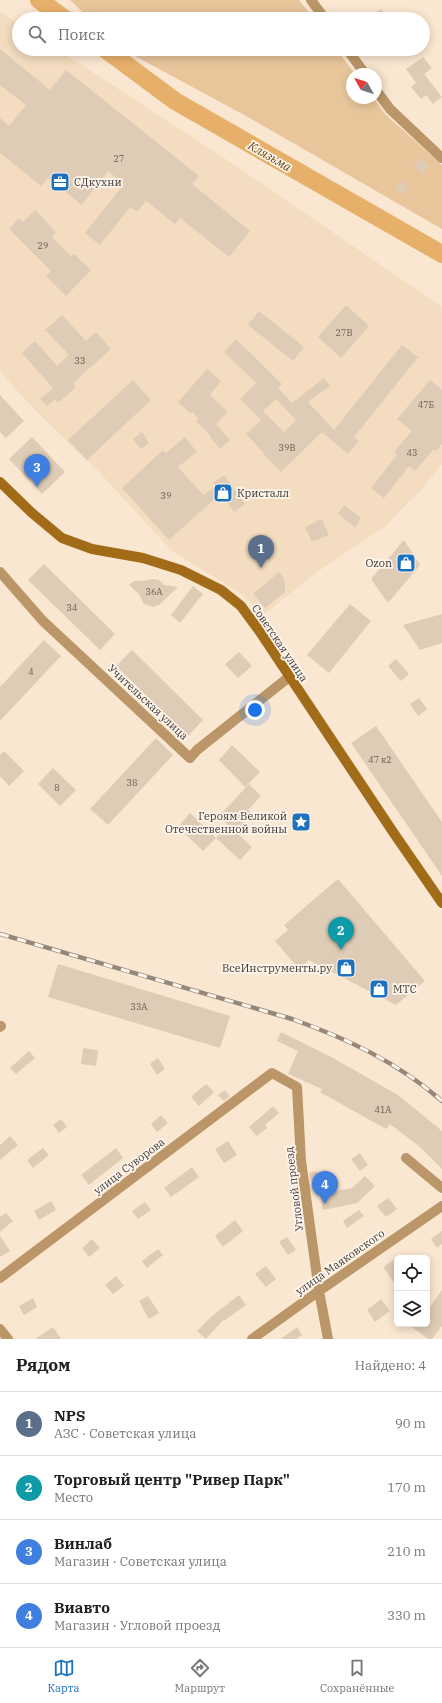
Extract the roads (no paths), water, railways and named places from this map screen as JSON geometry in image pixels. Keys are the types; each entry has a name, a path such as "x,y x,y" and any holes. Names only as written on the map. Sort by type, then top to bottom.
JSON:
{"main road":[{"name":"Советская улица","path":"0,482 32,513 62,538 92,549 143,558 181,570 221,590 241,606 442,903"}],"street":[{"path":"311,0 320,12"},
{"path":"352,56 361,68"},
{"path":"382,98 390,109 442,158"},
{"name":"Учительская улица","path":"0,572 43,621 190,758 197,750 289,677"},
{"name":"улица Суворова","path":"0,1278 272,1073"},
{"name":"Угловой проезд","path":"272,1073 297,1087 301,1161 319,1291 328,1339"},
{"path":"406,1158 442,1188"},
{"name":"улица Маяковского","path":"252,1339 442,1206"},
{"path":"0,1329 8,1339"}],"waterway":[{"name":"Клязьма","path":"39,0 55,12"},
{"name":"Клязьма","path":"114,56 175,101 442,254"}],"railway":[{"path":"0,934 292,1019 352,1043 390,1063 425,1087 442,1101"}],"place":[{"name":"СДкухни","path":"60,182"},
{"name":"Винлаб","path":"37,487"},
{"name":"Кристалл","path":"223,493"},
{"name":"Ozon","path":"406,563"},
{"name":"NPS","path":"261,568"},
{"name":"Героям Великой Отечественной войны","path":"301,822"},
{"name":"Торговый центр \"Ривер Парк\"","path":"341,950"},
{"name":"ВсеИнструменты.ру","path":"346,968"},
{"name":"МТС","path":"379,989"},
{"name":"Виавто","path":"325,1204"}]}
